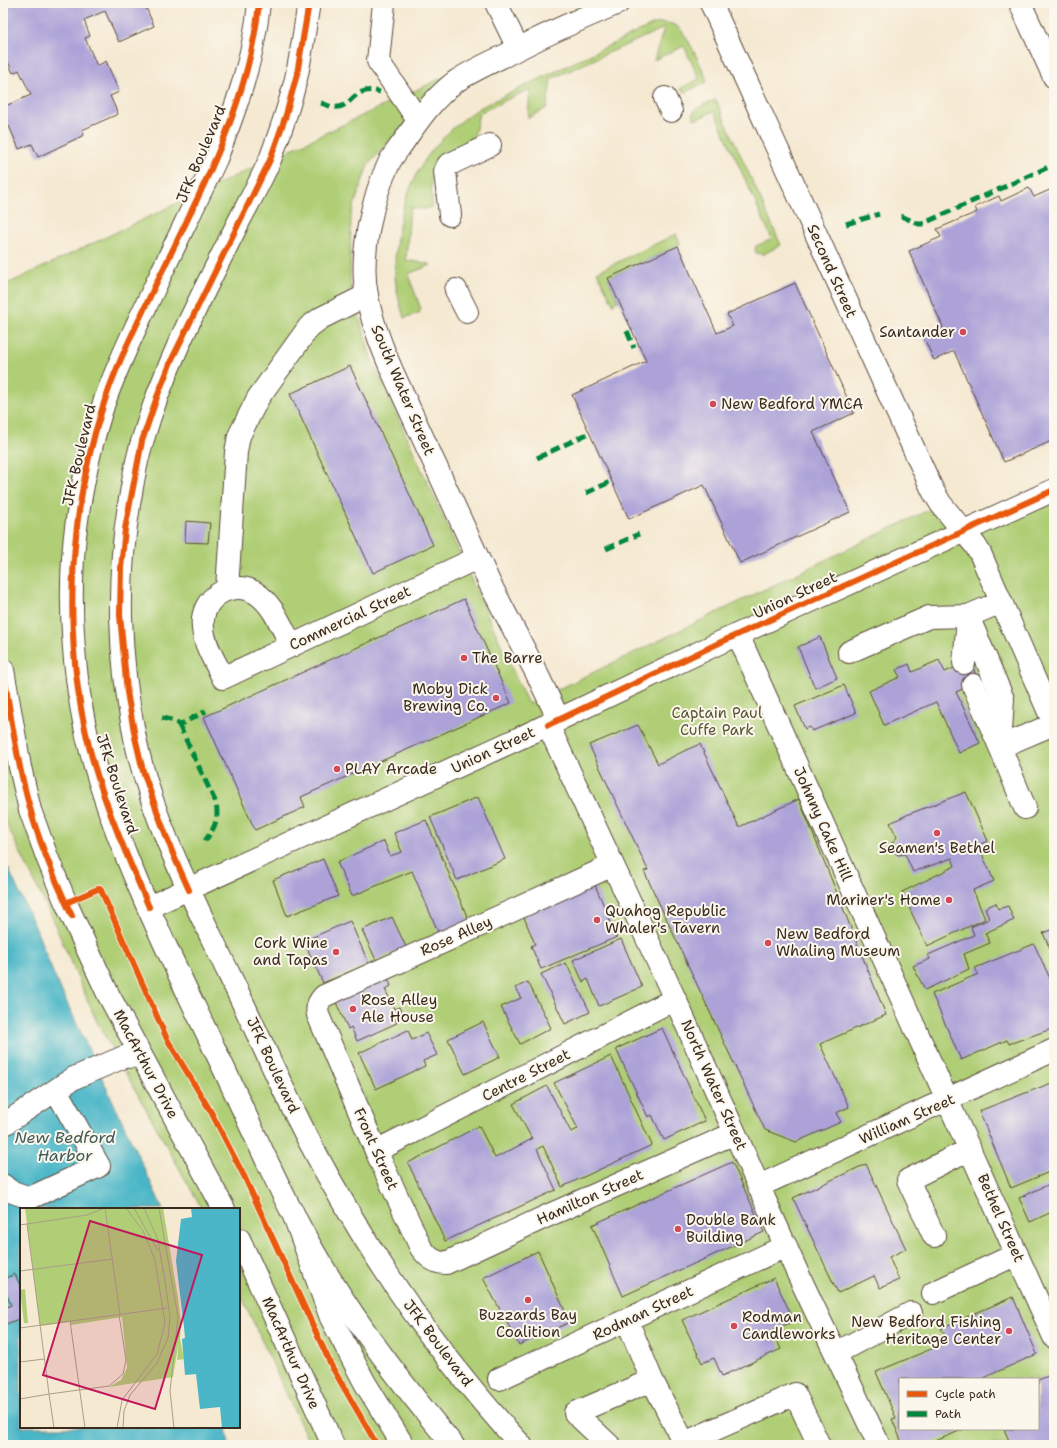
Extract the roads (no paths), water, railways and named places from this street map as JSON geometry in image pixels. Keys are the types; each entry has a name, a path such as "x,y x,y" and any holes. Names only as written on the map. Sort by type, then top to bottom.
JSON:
{"main road":[{"name":"JFK Boulevard","path":"259,3 251,56 241,91 219,152 117,365 103,405 91,447 77,524 73,595 74,649 79,690 94,763 106,802 134,872 174,963 293,1213 322,1264 375,1346 453,1445"},
{"name":"JFK Boulevard","path":"309,3 297,74 270,160 172,359 157,396 142,441 124,529 121,568 120,615 127,692 133,730 143,771 173,854 308,1138 363,1237 394,1285 426,1330 500,1423 521,1445"},
{"path":"384,3 378,61 418,120"},
{"path":"496,3 518,48"},
{"name":"South Water Street","path":"553,723 379,340 367,295 366,250 370,220 390,161 418,120 434,101 455,82 478,68 518,48 618,3"},
{"name":"Second Street","path":"711,3 933,491 941,504 976,545 1052,715"},
{"path":"1020,3 1054,77"},
{"path":"450,215 445,171 448,165 490,146"},
{"path":"456,290 467,312"},
{"path":"292,646 268,604 260,596 251,590 240,587 227,588 236,452 239,436 258,398 309,327 321,318 367,295"},
{"name":"Union Street","path":"149,907 553,723 738,635 1054,490"},
{"name":"Commercial Street","path":"227,588 216,596 203,614 203,628 206,643 223,678 477,558"},
{"path":"849,652 930,617 968,616 1001,602"},
{"path":"964,663 968,616"},
{"path":"968,616 1004,699 1000,747"},
{"name":"Johnny Cake Hill","path":"738,635 948,1100"},
{"name":"MacArthur Drive","path":"3,670 20,767 30,810 47,857 108,994 223,1208"},
{"path":"973,685 1025,808"},
{"path":"1000,747 1052,715"},
{"name":"North Water Street","path":"553,723 613,865 786,1246 879,1445"},
{"name":"Rose Alley","path":"321,1020 317,1007 320,1000 324,996 613,865"},
{"name":"Centre Street","path":"376,1151 675,999"},
{"name":"Front Street","path":"321,1020 376,1151 421,1248 426,1255 433,1260 439,1263 446,1263"},
{"name":"William Street","path":"759,1186 1054,1050"},
{"path":"3,1125 74,1078 124,1057 142,1056"},
{"path":"3,1185 10,1191 30,1198 99,1166 56,1090"},
{"name":"Bethel Street","path":"948,1100 1054,1337"},
{"name":"Hamilton Street","path":"446,1263 547,1216 735,1133"},
{"path":"934,1236 908,1180 970,1149"},
{"path":"293,1213 331,1318 365,1383 403,1445"},
{"name":"MacArthur Drive","path":"240,1242 333,1445"},
{"name":"Rodman Street","path":"499,1379 786,1246"},
{"path":"933,1292 1017,1254"},
{"path":"836,1353 912,1313"},
{"path":"627,1320 652,1380 684,1444 795,1394 819,1445"},
{"path":"609,1445 575,1413 652,1380"}],"water":[{"name":"New Bedford Harbor","path":"3,857 36,929 54,975 163,1208 20,1208 20,1428 226,1428 229,1445 3,1445"}],"place":[{"name":"Santander","path":"963,332"},
{"name":"New Bedford YMCA","path":"713,404"},
{"name":"The Barre","path":"464,658"},
{"name":"Moby Dick Brewing Co.","path":"496,698"},
{"name":"PLAY Arcade","path":"337,769"},
{"name":"Seamen's Bethel","path":"937,833"},
{"name":"Mariner's Home","path":"949,900"},
{"name":"Quahog Republic Whaler's Tavern","path":"597,920"},
{"name":"New Bedford Whaling Museum","path":"768,943"},
{"name":"Cork Wine and Tapas","path":"336,952"},
{"name":"Rose Alley Ale House","path":"353,1009"},
{"name":"Double Bank Building","path":"678,1229"},
{"name":"Buzzards Bay Coalition","path":"528,1300"},
{"name":"Rodman Candleworks","path":"734,1326"},
{"name":"New Bedford Fishing Heritage Center","path":"1009,1331"}],"park label":[{"name":"Captain Paul Cuffe Park","path":"717,722"}]}
